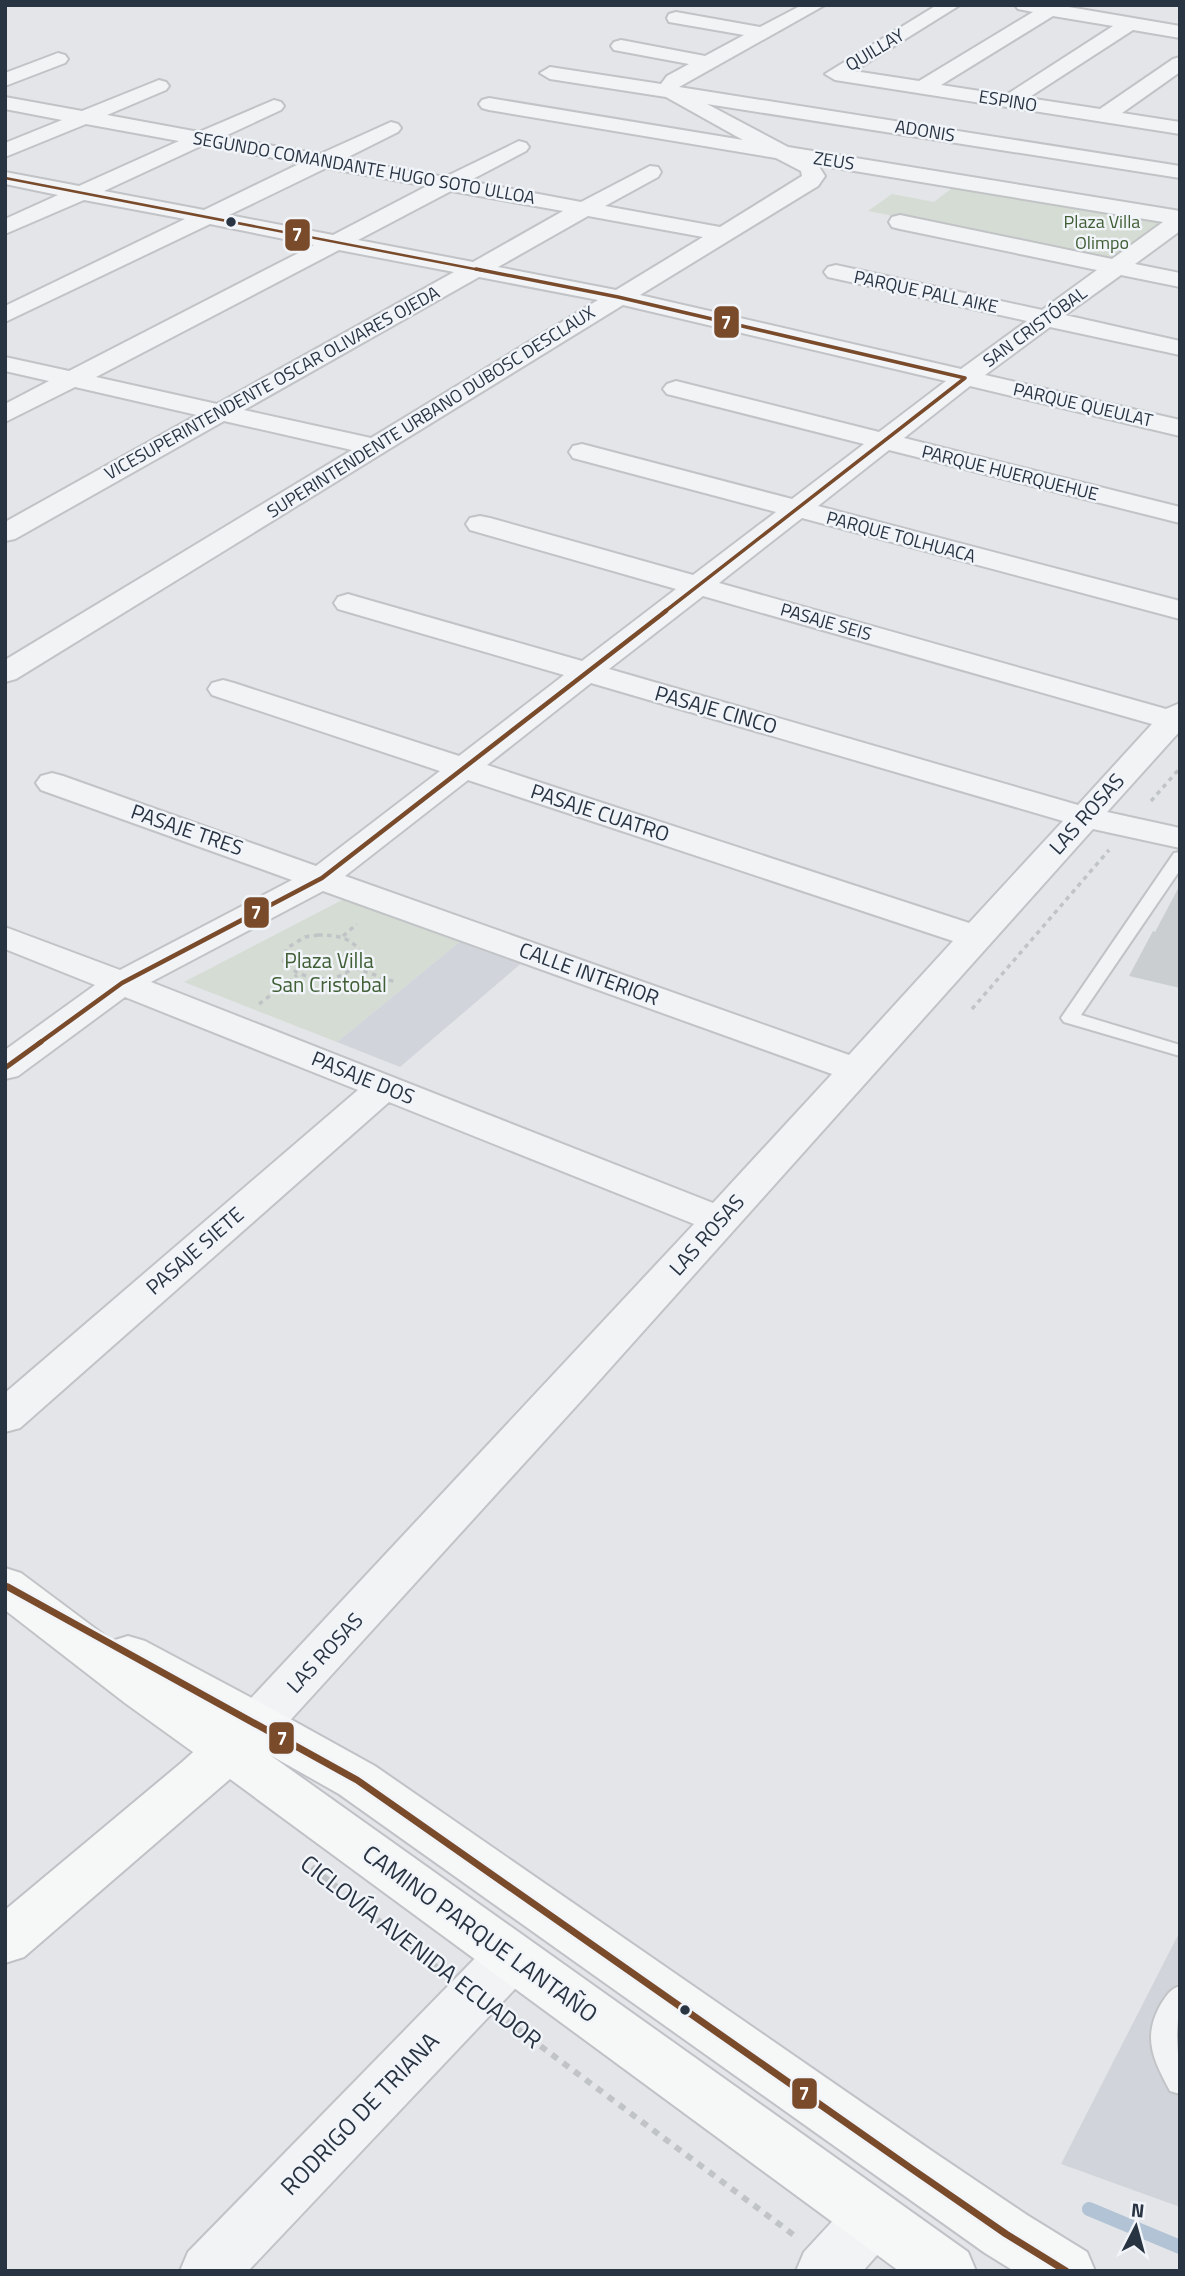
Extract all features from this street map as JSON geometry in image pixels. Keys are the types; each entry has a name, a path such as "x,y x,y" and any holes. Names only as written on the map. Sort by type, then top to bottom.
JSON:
{"main road":[{"name":"CAMINO PARQUE LANTAÑO","path":"11,1589 142,1690 242,1737 358,1780 912,2169 1006,2234 1066,2271"},
{"name":"CAMINO PARQUE LANTAÑO","path":"242,1737 511,1957 947,2271"},
{"path":"5,1941 242,1737"}],"street":[{"name":"QUILLAY","path":"835,74 951,5"},
{"path":"1024,5 1180,32"},
{"path":"670,90 674,80 813,6"},
{"path":"923,87 1049,9"},
{"path":"676,18 762,33"},
{"path":"1010,101 1129,24"},
{"path":"621,46 708,62"},
{"path":"5,80 58,59"},
{"path":"1104,116 1180,63"},
{"path":"5,68 26,71"},
{"name":"ADONIS","path":"550,73 1180,172"},
{"name":"ESPINO","path":"835,74 1180,128"},
{"path":"5,151 159,86"},
{"name":"SUPERINTENDENTE URBANO DUBOSC DESCLAUX","path":"5,673 813,178 814,173 809,167 670,90"},
{"name":"SEGUNDO COMANDANTE HUGO SOTO ULLOA","path":"5,103 723,234"},
{"name":"ZEUS","path":"489,104 1180,219"},
{"path":"5,227 274,106"},
{"path":"5,315 391,128"},
{"path":"5,414 519,147"},
{"name":"VICESUPERINTENDENTE OSCAR OLIVARES OJEDA","path":"5,533 650,172"},
{"name":"PARQUE QUEULAT","path":"5,178 618,297 1180,428"},
{"name":"SAN CRISTÓBAL","path":"5,1068 122,983 322,878 965,378 1180,219"},
{"path":"900,222 1180,280"},
{"name":"PARQUE PALL AIKE","path":"836,272 1180,348"},
{"path":"5,364 374,447"},
{"name":"PARQUE HUERQUEHUE","path":"676,389 1180,515"},
{"name":"PARQUE TOLHUACA","path":"582,452 1180,610"},
{"name":"PASAJE SEIS","path":"480,524 1176,716"},
{"name":"PASAJE CINCO","path":"348,603 1085,817 1180,838"},
{"name":"PASAJE CUATRO","path":"223,688 976,937"},
{"name":"LAS ROSAS","path":"242,1737 565,1392 1176,716"},
{"name":"PASAJE TRES","path":"52,783 322,878"},
{"name":"CALLE INTERIOR","path":"322,878 856,1070"},
{"name":"PASAJE DOS","path":"5,937 720,1220"},
{"name":"PASAJE SIETE","path":"5,1417 384,1086"},
{"name":"RODRIGO DE TRIANA","path":"209,2271 511,1957"},
{"path":"828,2267 873,2218"}],"lane":[{"path":"1180,857 1070,1018 1180,1051"},
{"path":"1180,1997 1164,2026 1168,2056 1180,2082"}],"path":[{"path":"972,1009 1180,768"},
{"path":"318,935 342,937 353,941 362,954 355,968 334,978 297,975 283,963 283,956 294,942 318,935"},
{"path":"355,968 395,982"},
{"path":"232,1026 297,975"},
{"name":"CICLOVÍA AVENIDA ECUADOR","path":"304,1861 474,1996 828,2267"}],"shaded area":[{"path":"463,939 524,961 400,1067 337,1042"},
{"path":"1180,1931 1180,2207 1061,2164"}],"green space":[{"name":"Plaza Villa Olimpo","path":"959,183 1170,218 1114,259 868,211 892,194 934,202"},
{"name":"Plaza Villa San Cristobal","path":"348,897 463,939 337,1042 184,982"}],"building":[{"path":"1180,885 1180,988 1129,976 1153,931 1155,932"}],"waterway":[{"path":"1089,2209 1180,2247"}],"transit line":[{"name":"7","path":"5,178 618,297 965,378"},
{"name":"7","path":"5,1068 122,983 322,878 965,378"},
{"name":"7","path":"5,1585 357,1780 912,2169 1006,2234 1066,2271"}]}
